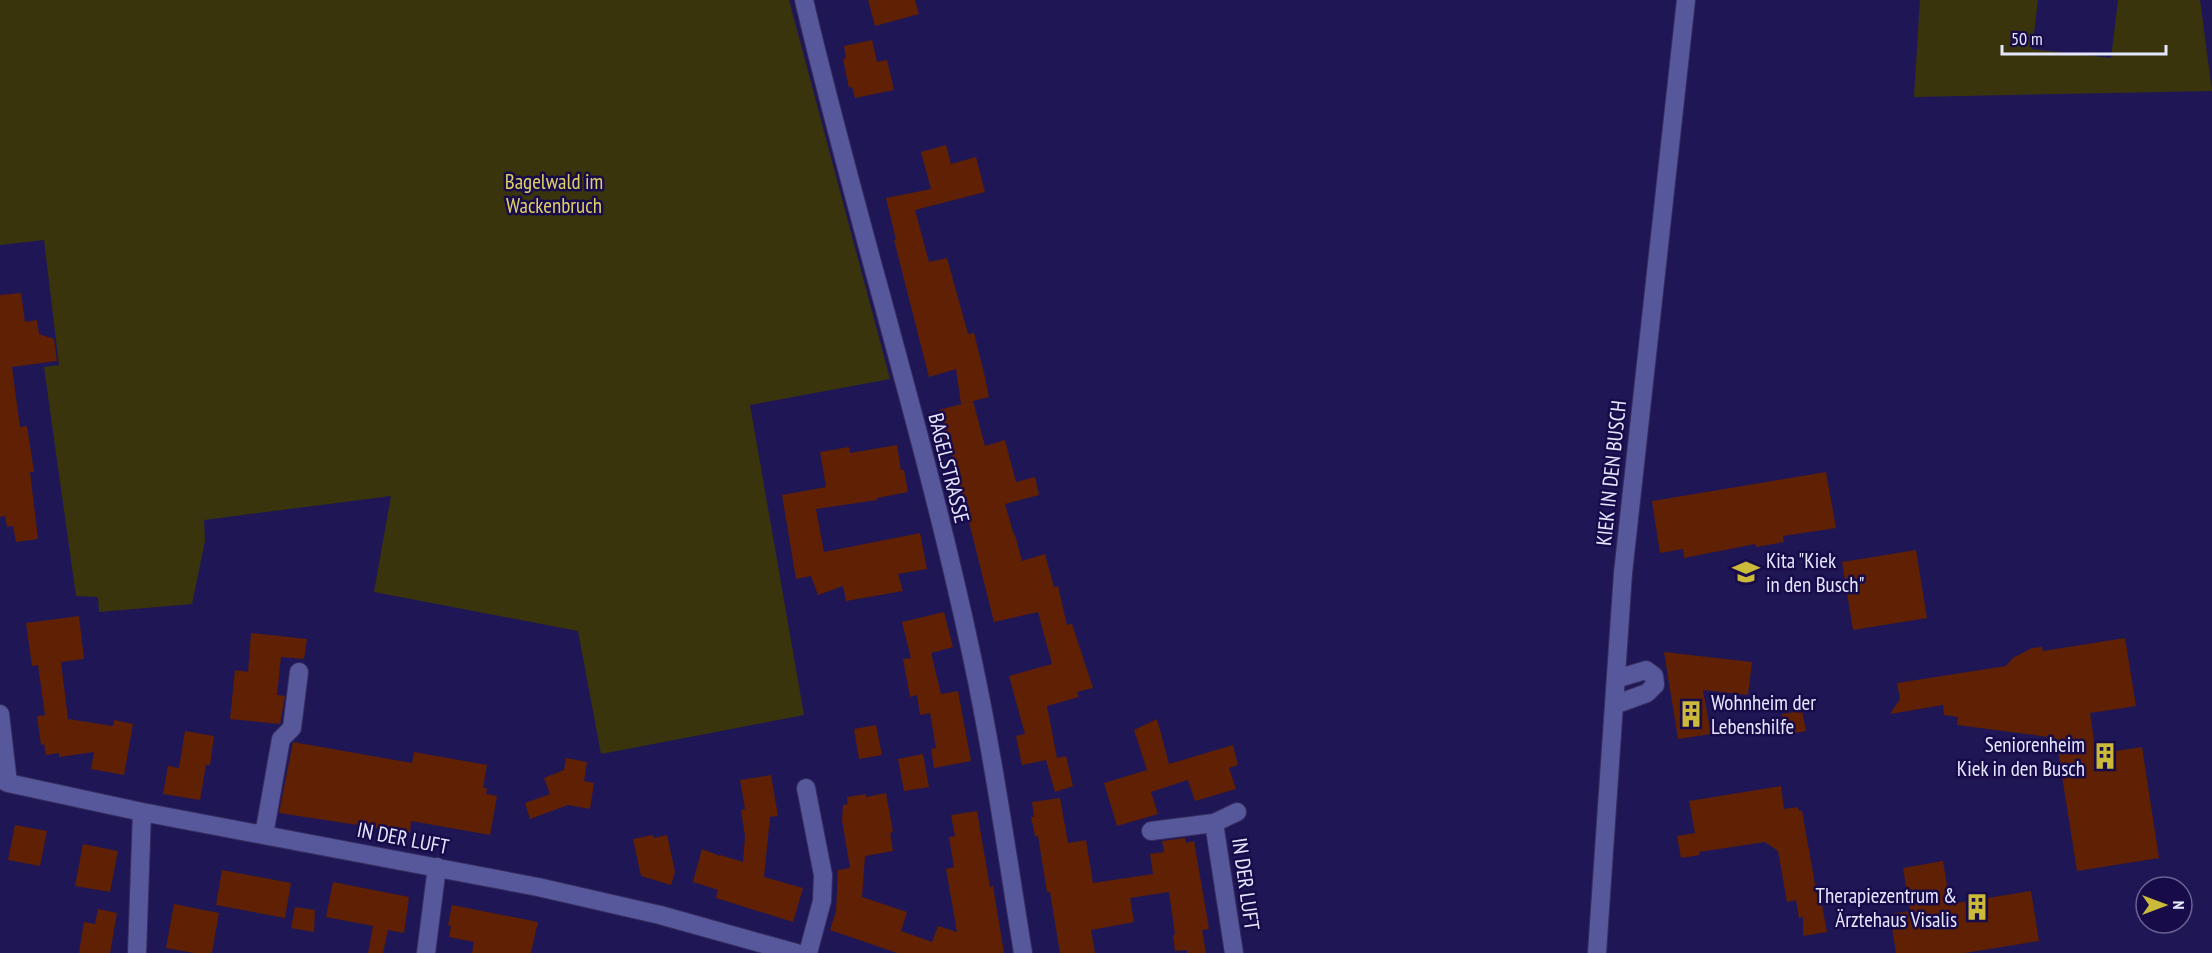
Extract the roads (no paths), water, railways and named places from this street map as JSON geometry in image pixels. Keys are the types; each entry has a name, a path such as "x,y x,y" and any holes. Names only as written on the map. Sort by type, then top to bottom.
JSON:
{"street":[{"name":"BAGELSTRASSE","path":"804,0 830,109 937,510 969,646 1023,953"},
{"name":"KIEK IN DEN BUSCH","path":"1597,953 1623,573 1686,0"},
{"path":"1614,705 1647,693 1655,685 1654,676 1646,670 1616,679"},
{"path":"264,835 281,739 292,728 299,672"},
{"path":"0,714 4,781"},
{"name":"IN DER LUFT","path":"4,781 142,812 538,887 660,915 796,953"},
{"path":"806,788 823,874 822,901 808,953"},
{"path":"137,953 142,812"},
{"name":"IN DER LUFT","path":"1151,831 1214,823 1237,812"},
{"name":"IN DER LUFT","path":"1214,823 1233,953"},
{"path":"426,953 437,867"}],"place":[{"name":"Kita \"Kiek in den Busch\"","path":"1746,572"},
{"name":"Wohnheim der Lebenshilfe","path":"1691,714"},
{"name":"Seniorenheim Kiek in den Busch","path":"2105,756"},
{"name":"Therapiezentrum & Ärztehaus Visalis","path":"1977,907"}],"park label":[{"name":"Bagelwald im Wackenbruch","path":"554,193"}]}
